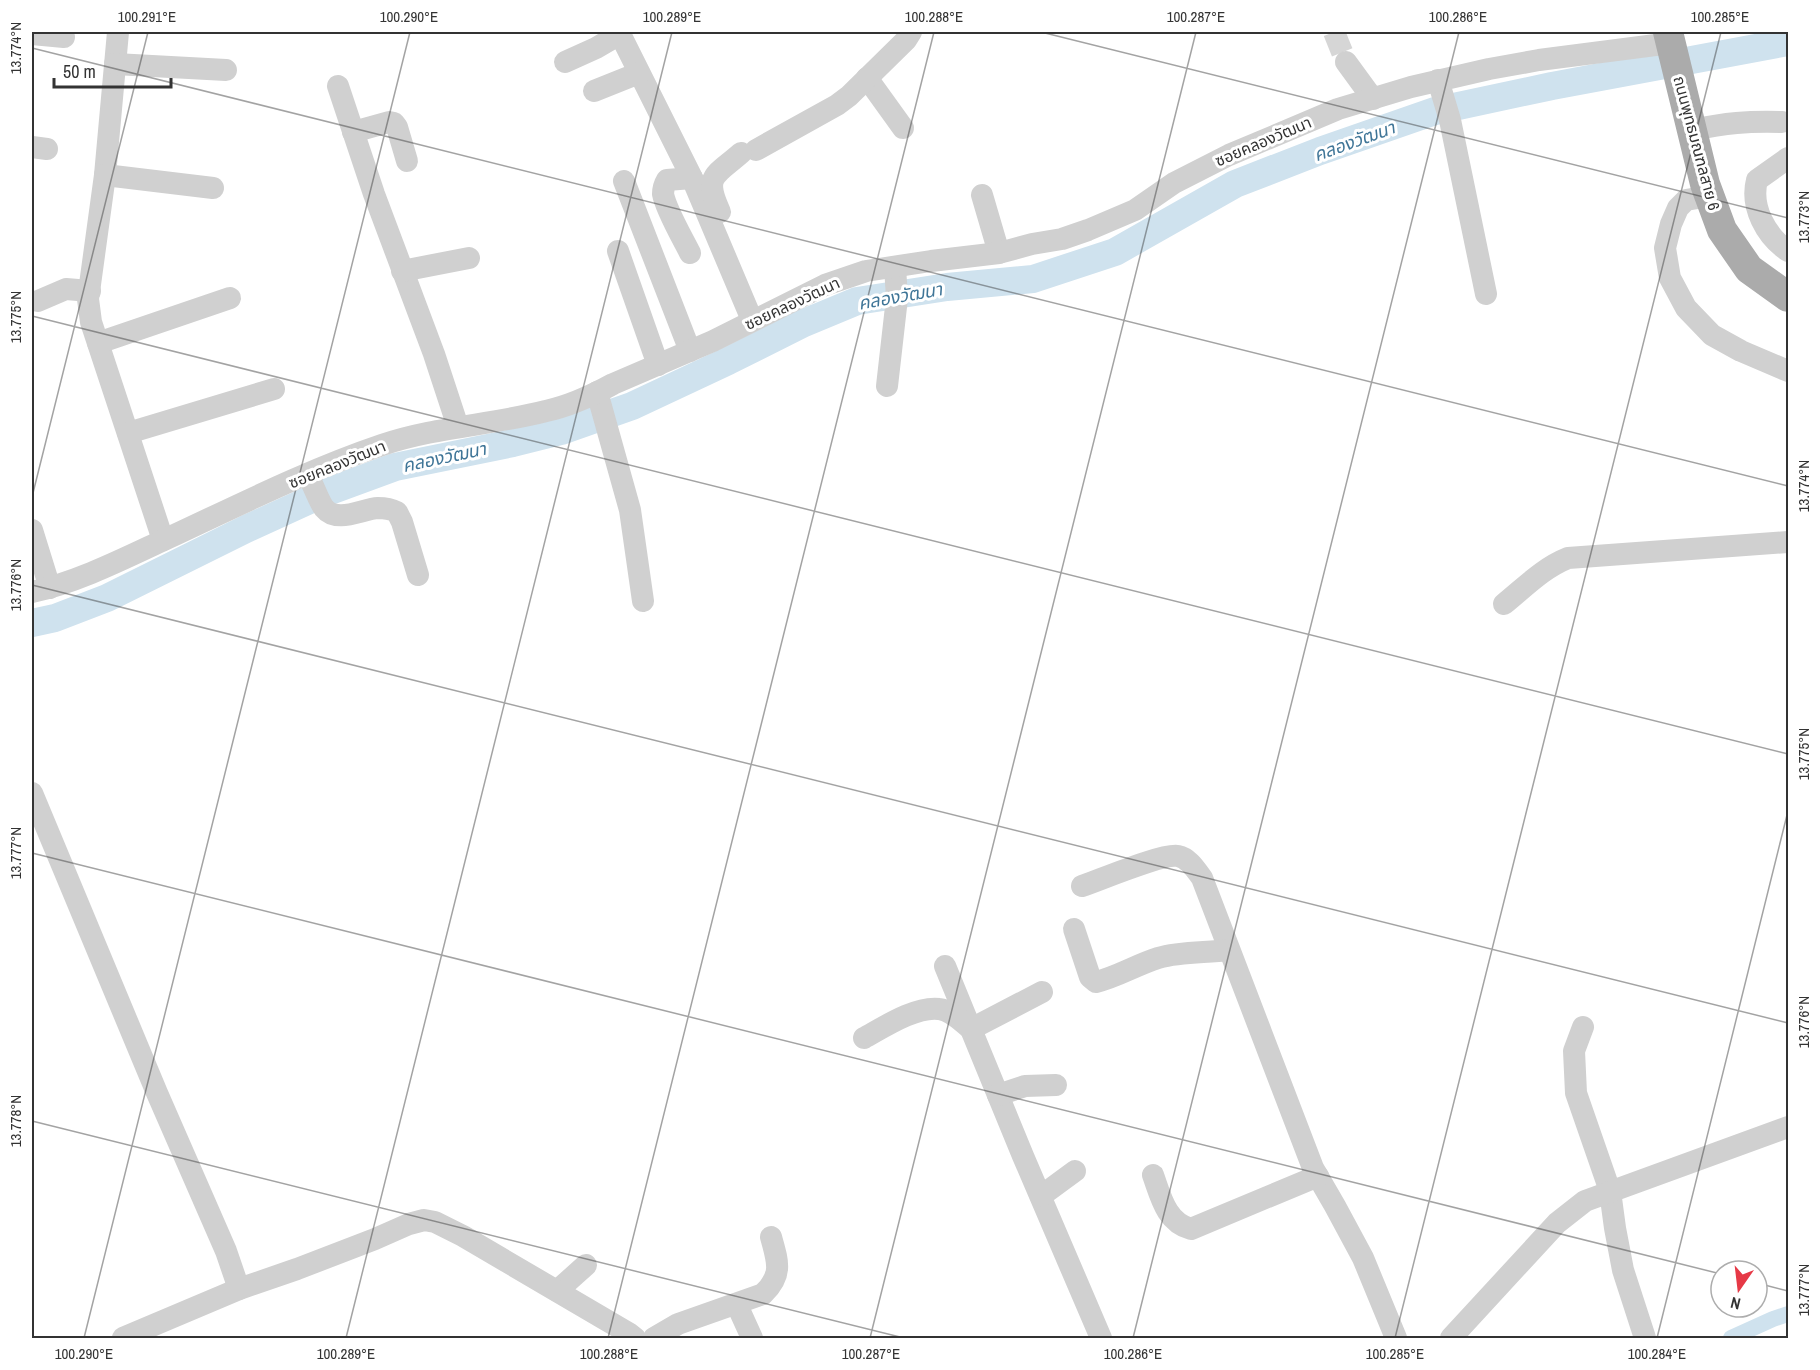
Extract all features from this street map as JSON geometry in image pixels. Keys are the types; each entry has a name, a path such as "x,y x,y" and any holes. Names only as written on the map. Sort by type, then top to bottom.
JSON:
{"main road":[{"name":"ถนนพุทธมณฑลสาย 6","path":"1673,51 1709,196 1722,230 1749,269 1788,297"}],"street":[{"path":"118,32 105,175 88,299 91,322 163,540"},
{"path":"760,316 713,196 711,183 715,174 749,152 837,105 906,40 911,32"},
{"path":"565,62 596,48 620,33 760,316"},
{"path":"32,34 64,37"},
{"name":"ซอยคลองวัฒนา","path":"41,590 133,555 163,540 315,489 383,444 441,429 548,411 602,409 658,365 713,341 825,285 866,271 896,280 931,261 999,253 1062,239 1088,230 1135,210 1173,183 1228,155 1338,109 1373,99 1444,100 1539,60 1673,51"},
{"path":"1346,62 1373,99"},
{"path":"115,64 226,70"},
{"path":"594,91 639,73"},
{"path":"867,78 903,128"},
{"path":"338,86 458,427"},
{"path":"1444,100 1486,294"},
{"path":"353,132 389,122 394,123 407,161"},
{"path":"1692,130 1737,122 1782,122"},
{"path":"1788,158 1757,180 1755,190 1756,207 1767,229 1788,251"},
{"path":"105,175 213,188"},
{"path":"690,253 663,193 667,180 692,178"},
{"path":"624,181 690,351"},
{"path":"982,195 999,253"},
{"path":"1709,196 1686,200 1678,208 1665,248 1670,278 1686,308 1712,334 1741,351 1788,371"},
{"path":"618,251 658,365"},
{"path":"402,271 469,258"},
{"path":"887,386 896,280"},
{"path":"38,301 66,289 90,291"},
{"path":"98,343 230,298"},
{"path":"128,433 274,389"},
{"path":"602,409 630,510 643,601"},
{"path":"315,489 336,514 344,515 378,508 397,512 418,575"},
{"path":"32,530 41,590"},
{"path":"1504,604 1542,572 1568,558 1788,542"},
{"path":"32,793 157,1093 226,1251 239,1289"},
{"path":"1082,886 1160,858 1178,856 1194,866 1202,878 1313,1168 1363,1258 1395,1338"},
{"path":"1074,929 1090,977 1095,982 1158,958 1180,953 1228,950"},
{"path":"945,966 1101,1338"},
{"path":"970,1029 1042,992"},
{"path":"864,1038 897,1020 926,1009 940,1009 952,1014 970,1029"},
{"path":"1583,1027 1574,1051 1576,1093 1610,1191 1623,1270 1645,1338"},
{"path":"998,1095 1025,1086 1056,1085"},
{"path":"1451,1338 1557,1223 1585,1201 1788,1127"},
{"path":"1041,1196 1075,1171"},
{"path":"1153,1175 1166,1210 1181,1226 1191,1229 1317,1176"},
{"path":"123,1338 239,1289 424,1220 435,1222 463,1236 635,1338"},
{"path":"654,1338 678,1324 763,1294 772,1285 779,1265 771,1237"},
{"path":"557,1292 586,1265"},
{"path":"737,1305 752,1338"}],"waterway":[{"name":"คลองวัฒนา","path":"32,623 55,618 107,598 246,529 327,492 395,467 561,431 632,406 804,323 857,301 947,287 1033,279 1115,252 1235,184 1320,151 1435,111 1552,86 1788,42"},
{"path":"1731,1338 1788,1314"}],"tunnel":[{"path":"1334,32 1346,62"}]}
